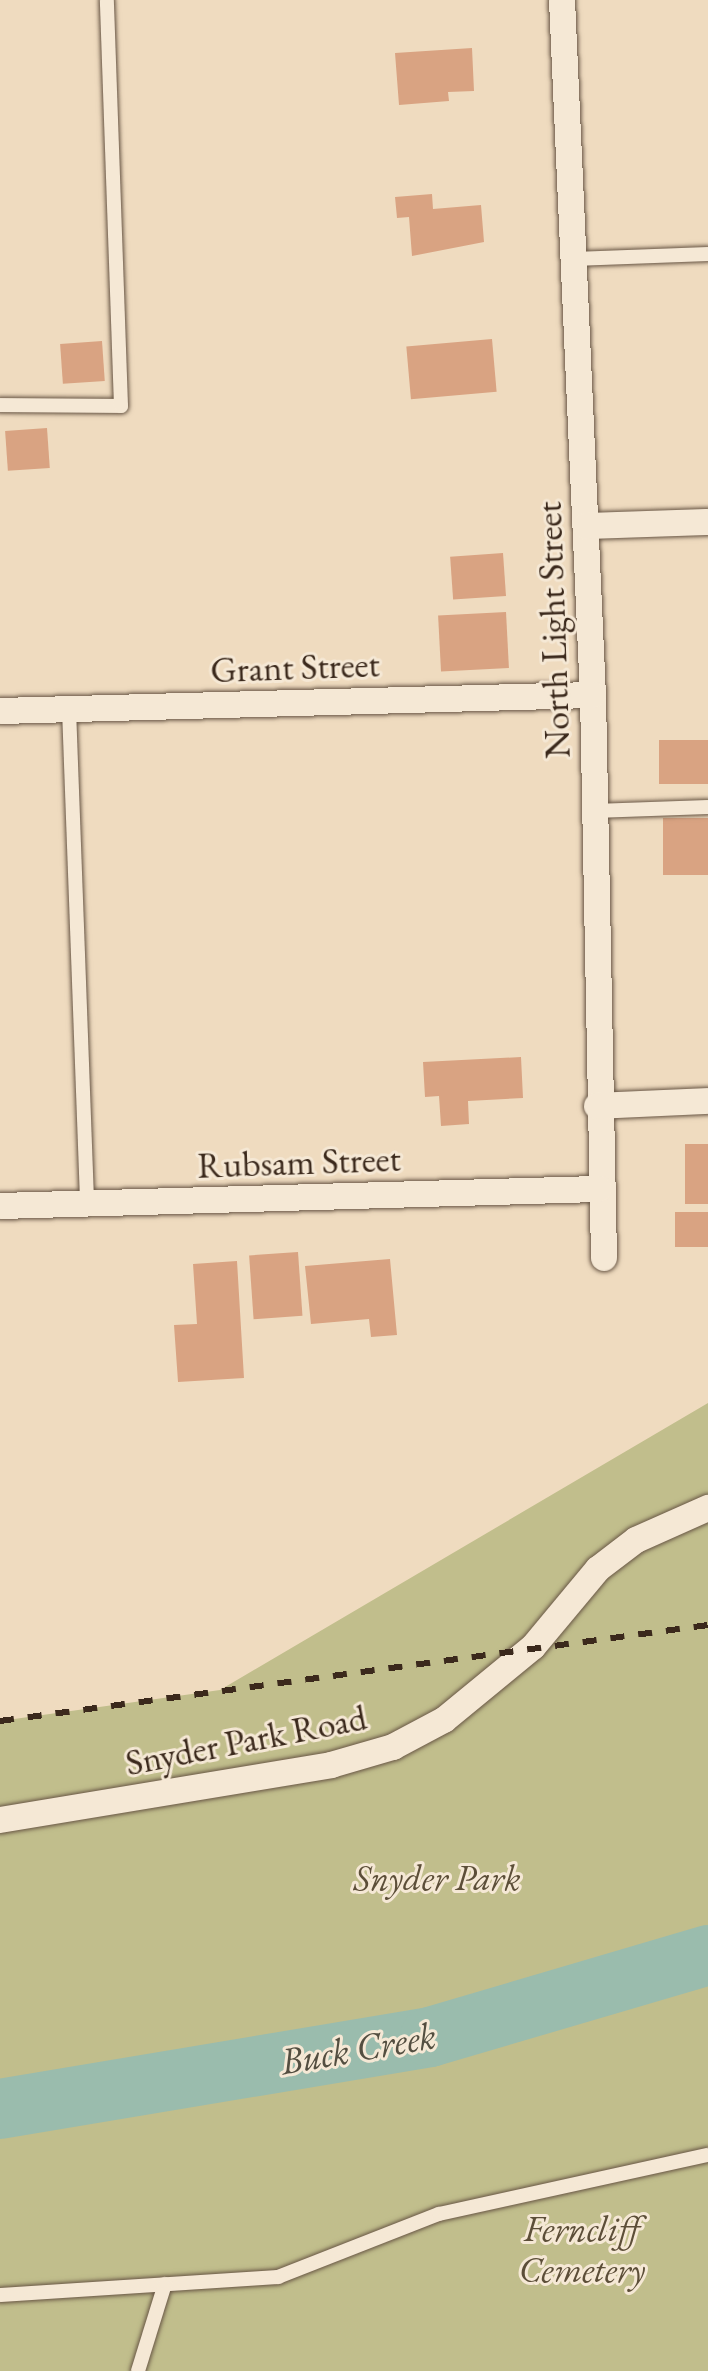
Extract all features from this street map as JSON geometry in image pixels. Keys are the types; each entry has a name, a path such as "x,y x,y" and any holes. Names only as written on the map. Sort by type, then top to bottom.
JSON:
{"street":[{"name":"North Light Street","path":"562,0 593,695 597,1106 604,1258"},
{"path":"586,526 708,522"},
{"name":"Grant Street","path":"0,711 593,695"},
{"path":"597,1106 708,1101"},
{"name":"Rubsam Street","path":"0,1206 599,1189"},
{"name":"Snyder Park Road","path":"0,1820 331,1765 393,1747 444,1720 533,1647 598,1569 626,1547 708,1508"}],"lane":[{"path":"0,405 121,406 107,0"},
{"path":"574,259 708,254"},
{"path":"69,709 87,1204"},
{"path":"594,811 708,807"},
{"path":"0,2295 278,2277 439,2214 708,2155"},
{"path":"138,2371 165,2284"}],"green space":[{"name":"Snyder Park","path":"708,1403 708,2371 0,2371 0,1721 220,1690"}],"building":[{"path":"472,48 474,91 448,92 449,101 399,105 395,53"},
{"path":"432,194 433,209 481,205 484,242 412,256 409,217 397,218 395,197"},
{"path":"492,339 497,392 411,399 406,346"},
{"path":"102,341 105,381 63,384 60,344"},
{"path":"47,428 50,468 8,471 5,431"},
{"path":"503,553 506,596 453,600 450,557"},
{"path":"506,612 509,668 441,671 438,616"},
{"path":"659,740 708,740 708,784 659,784"},
{"path":"663,818 708,818 708,875 663,875"},
{"path":"521,1057 523,1098 468,1101 469,1124 441,1126 439,1096 425,1097 423,1062"},
{"path":"685,1144 708,1144 708,1204 685,1204"},
{"path":"675,1212 708,1212 708,1247 675,1247"},
{"path":"298,1252 302,1316 254,1319 249,1255"},
{"path":"390,1259 397,1335 371,1337 369,1319 311,1324 305,1266"},
{"path":"237,1261 244,1378 178,1382 174,1325 197,1324 193,1264"}],"waterway":[{"name":"Buck Creek","path":"0,2109 430,2037 708,1955"}],"railway":[{"path":"0,1721 708,1625"}],"park label":[{"name":"Ferncliff Cemetery","path":"582,2248"}]}
